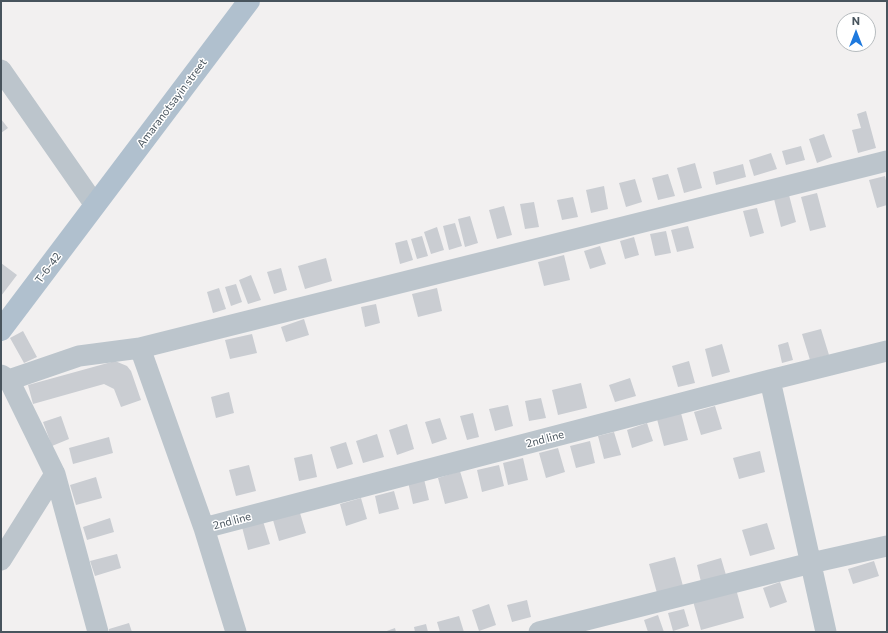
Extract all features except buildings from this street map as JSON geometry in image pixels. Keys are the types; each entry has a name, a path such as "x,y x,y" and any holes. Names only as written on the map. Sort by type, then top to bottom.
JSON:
{"main road":[{"name":"Amaranotsayin street","path":"95,205 249,1"},
{"name":"T-6-42","path":"1,330 95,205"}],"street":[{"path":"1,70 95,205"},
{"path":"98,632 55,474 5,377 79,356 140,348 887,161"},
{"path":"140,348 204,528 236,632"},
{"name":"2nd line","path":"204,528 770,380 887,351"},
{"path":"770,380 826,632"},
{"path":"1,560 55,474"},
{"path":"539,632 811,563 887,546"}]}
